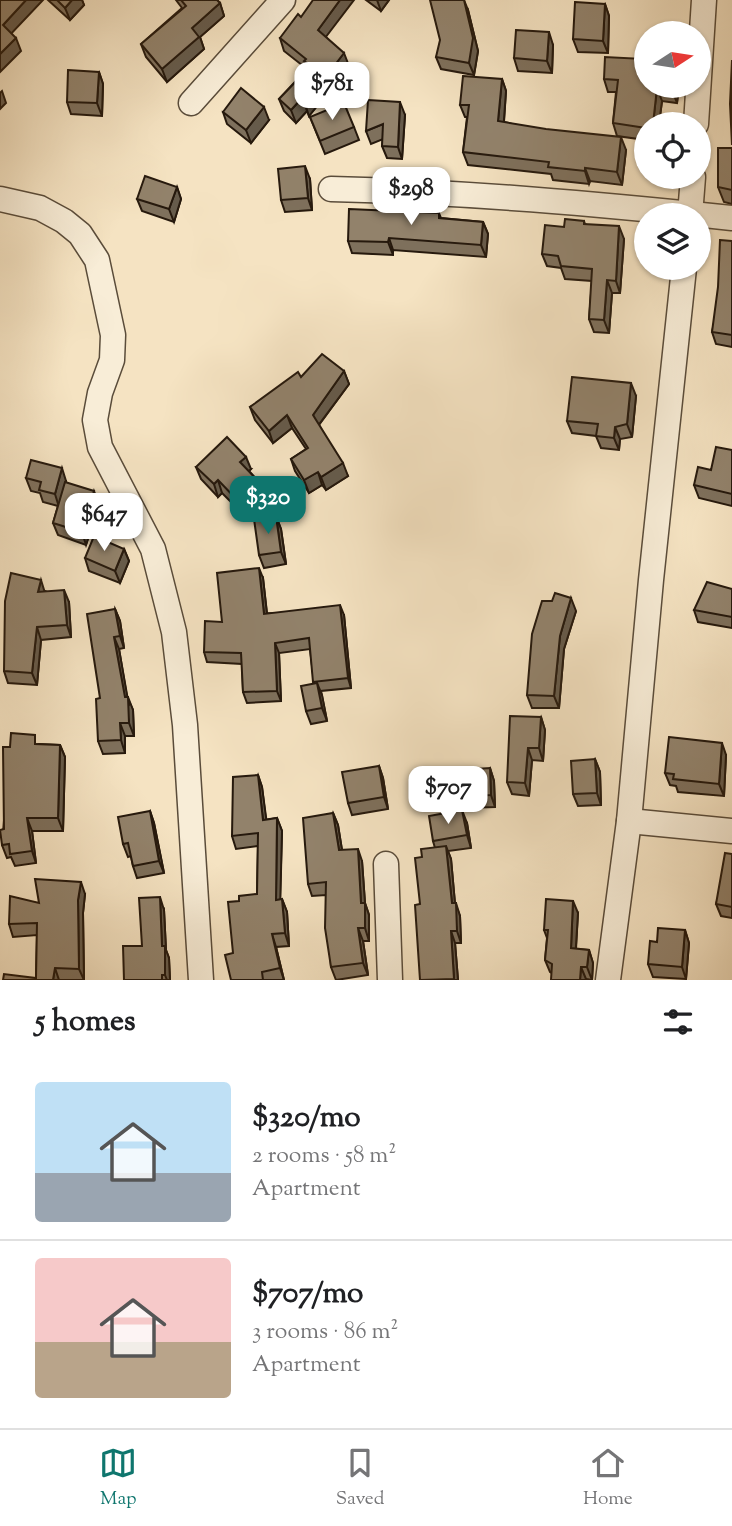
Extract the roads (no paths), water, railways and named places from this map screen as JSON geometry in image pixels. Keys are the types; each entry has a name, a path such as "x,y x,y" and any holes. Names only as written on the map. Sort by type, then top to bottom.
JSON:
{"street":[{"path":"191,103 283,0"},
{"path":"697,112 704,0"},
{"path":"331,189 418,191 634,209"},
{"path":"0,199 40,208 64,221 80,234 97,260 113,335 112,360 100,393 95,420 100,447 153,549 174,632 185,725 201,980"},
{"path":"711,216 732,218"},
{"path":"608,980 629,821 650,580 683,280"},
{"path":"629,821 732,831"},
{"path":"386,864 390,980"}]}
